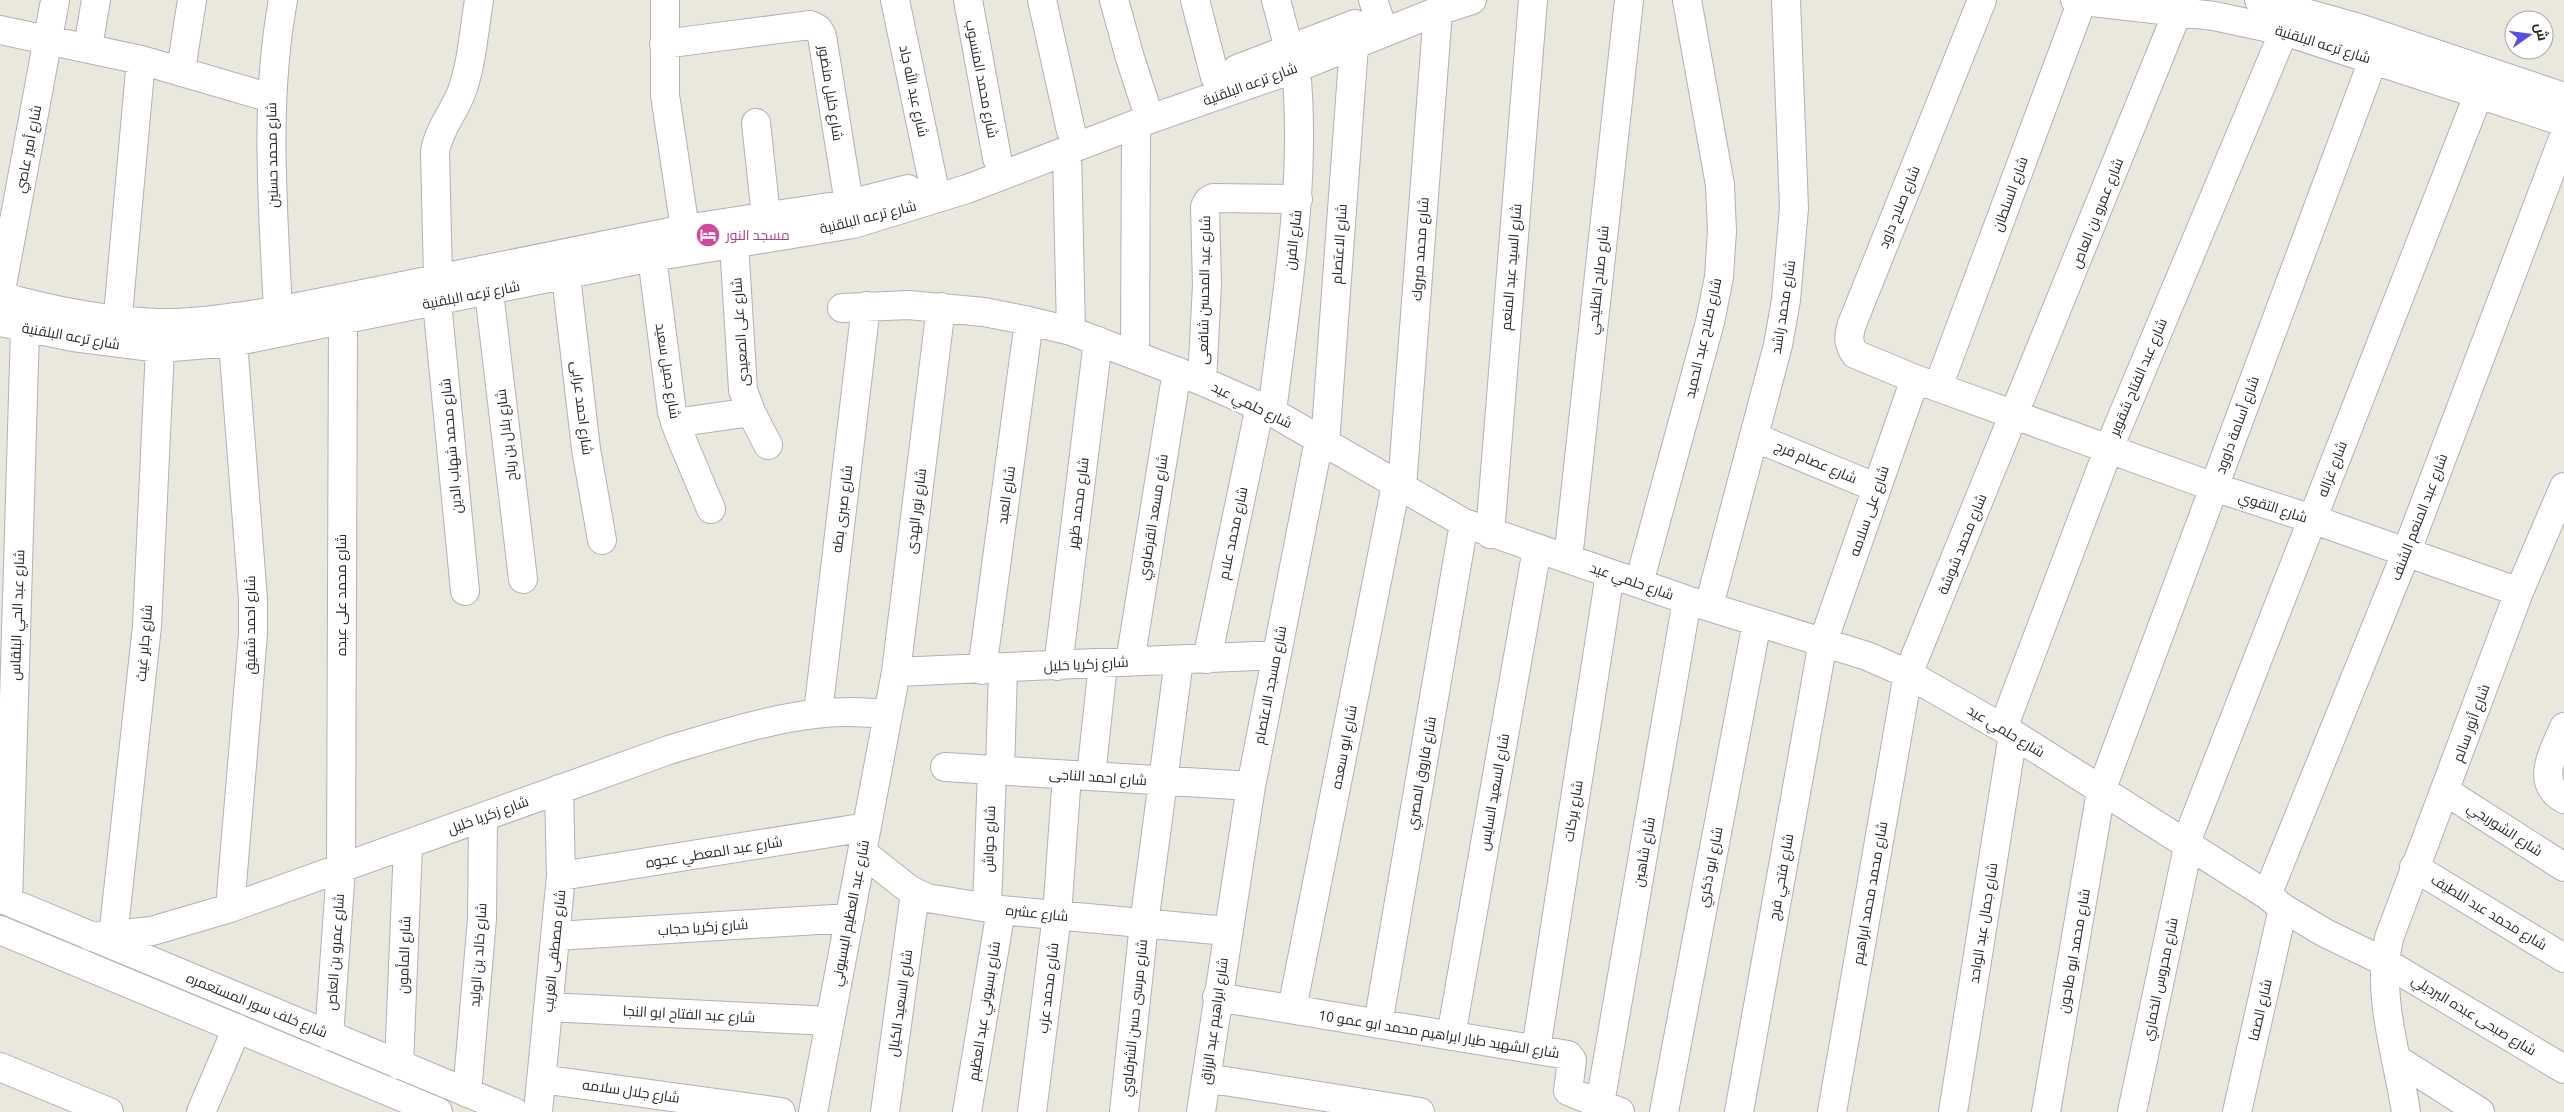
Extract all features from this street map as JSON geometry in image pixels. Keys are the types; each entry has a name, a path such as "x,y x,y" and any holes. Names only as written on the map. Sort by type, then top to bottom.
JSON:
{"street":[{"path":"88,47 96,0"},
{"path":"181,70 192,0"},
{"name":"شارع محمد حسنين","path":"278,310 271,98 275,43 283,0"},
{"name":"شارع محمد شهاب الدين","path":"465,591 437,290 435,151 437,141 456,105 466,77 479,0"},
{"path":"666,0 664,44 665,95 685,229"},
{"name":"شارع عبد الله جاد","path":"895,0 933,182"},
{"name":"شارع محمد المنسوب","path":"968,0 997,158"},
{"path":"1042,0 1069,141 1071,331"},
{"path":"1114,0 1130,58 1141,114 1135,354"},
{"path":"1196,0 1215,77"},
{"name":"شارع الفرن","path":"1266,409 1298,199 1300,112 1293,59 1276,0"},
{"name":"شارع ترعه البلقنية","path":"13,326 116,332 161,323 437,290 489,292 652,257 734,244 851,214 929,202 1069,141 1293,59 1378,16 1426,6 1472,0"},
{"name":"شارع السيد عبد المنعم","path":"1490,534 1533,0"},
{"name":"شارع صلاح الطليحي","path":"1568,559 1629,0"},
{"name":"شارع صلاح عبد الحميد","path":"1639,583 1710,322 1719,277 1722,231 1720,185 1687,0"},
{"name":"شارع محمد راشد","path":"1698,603 1754,437 1778,345 1792,254 1794,208 1786,0"},
{"name":"شارع صلاح داود","path":"1927,383 1855,354 1848,338 1982,0"},
{"name":"شارع ترعه البلقنية","path":"2075,0 2232,19 2284,31 2564,122"},
{"name":"شارع السلطان","path":"1927,383 2082,0"},
{"name":"شارع ترعه البلقنية","path":"2259,0 2561,89"},
{"name":"شارع أمير عاصي","path":"0,296 55,1"},
{"name":"شارع محمد مبروك","path":"1399,486 1426,6"},
{"name":"شارع عمرو بن العاص","path":"2015,414 2178,12"},
{"name":"شارع ترعه البلقنية","path":"1141,114 1215,77 1354,44 1378,16"},
{"name":"شارع خليل منضور","path":"664,44 810,25 818,28 822,36 851,214"},
{"path":"0,30 88,47 181,70 271,98"},
{"name":"شارع عبد الفتاح شقوير","path":"2008,731 2109,448 2284,31"},
{"name":"شارع الاعتصام","path":"1322,442 1354,44"},
{"path":"116,332 141,60"},
{"name":"شارع أسامة داوود","path":"2101,791 2373,60"},
{"name":"شارع غزاله","path":"2186,846 2479,94"},
{"path":"756,123 766,216"},
{"name":"شارع عبد المنعم الشنف","path":"2275,902 2564,136"},
{"name":"شارع ترعه البلقنية","path":"0,296 116,332 160,348 233,342 343,321 437,290 685,229 766,216 851,214 997,158 1069,141"},
{"name":"شارع عبد المحسن شافعى","path":"1202,381 1207,285 1205,207 1208,201 1213,198 1298,199"},
{"name":"شارع على الصعيدى","path":"734,244 740,371 743,390 751,412 768,445"},
{"name":"شارع جميل سعيد","path":"652,257 675,423 711,509"},
{"name":"شارع احمد عرابى","path":"566,276 586,449 602,540"},
{"name":"شارع بلال بن رباح","path":"489,292 523,578"},
{"name":"شارع حلمي عيد","path":"854,307 908,305 941,307 1029,321 1071,331 1135,354 1266,409 1464,523 1490,534 1698,603 1868,656 1908,674 2008,731 2275,902 2333,937 2383,961"},
{"name":"شارع صبرى بطه","path":"818,712 854,307"},
{"name":"شارع نور الهدى","path":"888,715 896,672 941,307"},
{"name":"شارع محمد على عبده","path":"341,869 343,321"},
{"name":"شارع العبد","path":"993,669 1029,321"},
{"name":"شارع عبد الحي البلقاس","path":"4,900 13,326"},
{"name":"شارع محمد ظهر","path":"1058,666 1098,341"},
{"name":"شارع احمد شفيق","path":"230,908 253,634 253,599 233,342"},
{"name":"شارع جابر غيث","path":"102,937 147,626 160,348"},
{"name":"شارع مسعد القرضاوي","path":"1130,662 1177,371"},
{"name":"شارع التقوي","path":"1927,383 2214,487 2312,519 2519,592"},
{"name":"شارع على سلامه","path":"1823,642 1877,488 1927,383"},
{"name":"شارع محمد علام","path":"1207,659 1266,409"},
{"path":"675,423 751,412"},
{"name":"شارع محمد شوشة","path":"1908,674 2015,414"},
{"name":"شارع عصام فرج","path":"1754,437 1877,488"},
{"name":"شارع مسجد الاعتصام","path":"1227,931 1251,786 1276,655 1322,442"},
{"name":"شارع ابو سعده","path":"1292,1009 1399,486"},
{"name":"شارع أنور سالم","path":"2406,1112 2398,1060 2383,988 2383,961 2396,916 2414,867 2445,791 2519,592 2564,487"},
{"name":"شارع فاروق المصري","path":"1378,1024 1464,523"},
{"name":"شارع السعيد السايس","path":"1452,1036 1537,549"},
{"name":"شارع بركات","path":"1536,1049 1610,574"},
{"name":"شارع شاهين","path":"1610,1108 1698,603"},
{"name":"شارع ابو ذكري","path":"1664,1112 1757,622"},
{"name":"شارع فتحي فرج","path":"1738,1112 1823,642"},
{"name":"شارع زكريا خليل","path":"896,672 1276,655"},
{"name":"شارع مرسى حسن الشرقاوي","path":"1124,1112 1144,924 1179,660"},
{"name":"شارع محمد عزب","path":"1032,1112 1058,915 1079,776 1102,664"},
{"name":"شارع حواش","path":"993,669 996,770 994,909"},
{"name":"شارع محمد محمد ابراهيم","path":"1832,1112 1908,674"},
{"name":"شارع زكريا خليل","path":"102,937 152,931 230,908 559,789 703,740 754,726 818,712 862,711 888,715"},
{"name":"شارع عبد العظيم البسيوني","path":"813,1112 888,715"},
{"path":"2564,727 2547,773 2552,790 2564,800"},
{"name":"شارع جمال عبد الواحد","path":"1953,1112 2008,731"},
{"name":"شارع احمد الناجى","path":"946,768 1251,786"},
{"name":"شارع مصطفى الغريب","path":"538,1112 561,876 559,789"},
{"name":"شارع محمد ابو طاحون","path":"2046,1112 2101,791"},
{"name":"شارع الشوربجي","path":"2445,791 2564,867"},
{"name":"شارع خالد بن الوليد","path":"467,1093 482,919 483,817"},
{"name":"شارع عبد المعطي عجوه","path":"561,876 864,839"},
{"name":"شارع عشره","path":"864,839 915,893 927,898 994,909 1227,931"},
{"name":"شارع المأمون","path":"400,1065 408,845"},
{"name":"شارع محروس الخماري","path":"2132,1112 2186,846"},
{"name":"شارع محمد عبد اللطيف","path":"2414,867 2564,958"},
{"name":"شارع عمرو بن العاص","path":"329,1036 341,869"},
{"name":"شارع السعيد الكيال","path":"885,1112 915,893"},
{"name":"شارع خلف سور المستعمره","path":"4,900 102,937 329,1036 514,1112"},
{"name":"شارع الصفا","path":"2237,1112 2275,902"},
{"name":"شارع بسيوني عبد العظيم","path":"967,1112 994,909"},
{"name":"شارع زكريا حجاب","path":"556,936 850,918"},
{"path":"1,931 438,1112"},
{"name":"شارع ابراهيم عبد الرزاق","path":"1201,1112 1227,931"},
{"name":"شارع صبحى عبده البرديلي","path":"2383,961 2564,1069"},
{"name":"شارع الشهيد طيار ابراهيم محمد ابو عمو 10","path":"1217,997 1568,1055 1571,1058 1566,1102 1610,1108"},
{"name":"شارع عبد الفتاح ابو النجا","path":"548,1007 830,1021"},
{"path":"201,1112 236,1028"},
{"path":"2398,1060 2480,1112"},
{"path":"0,1067 109,1112"},
{"path":"1206,1078 1420,1112"},
{"name":"شارع جلال سلامه","path":"541,1079 780,1112"}],"place":[{"name":"مسجد النور","path":"708,235"}]}
